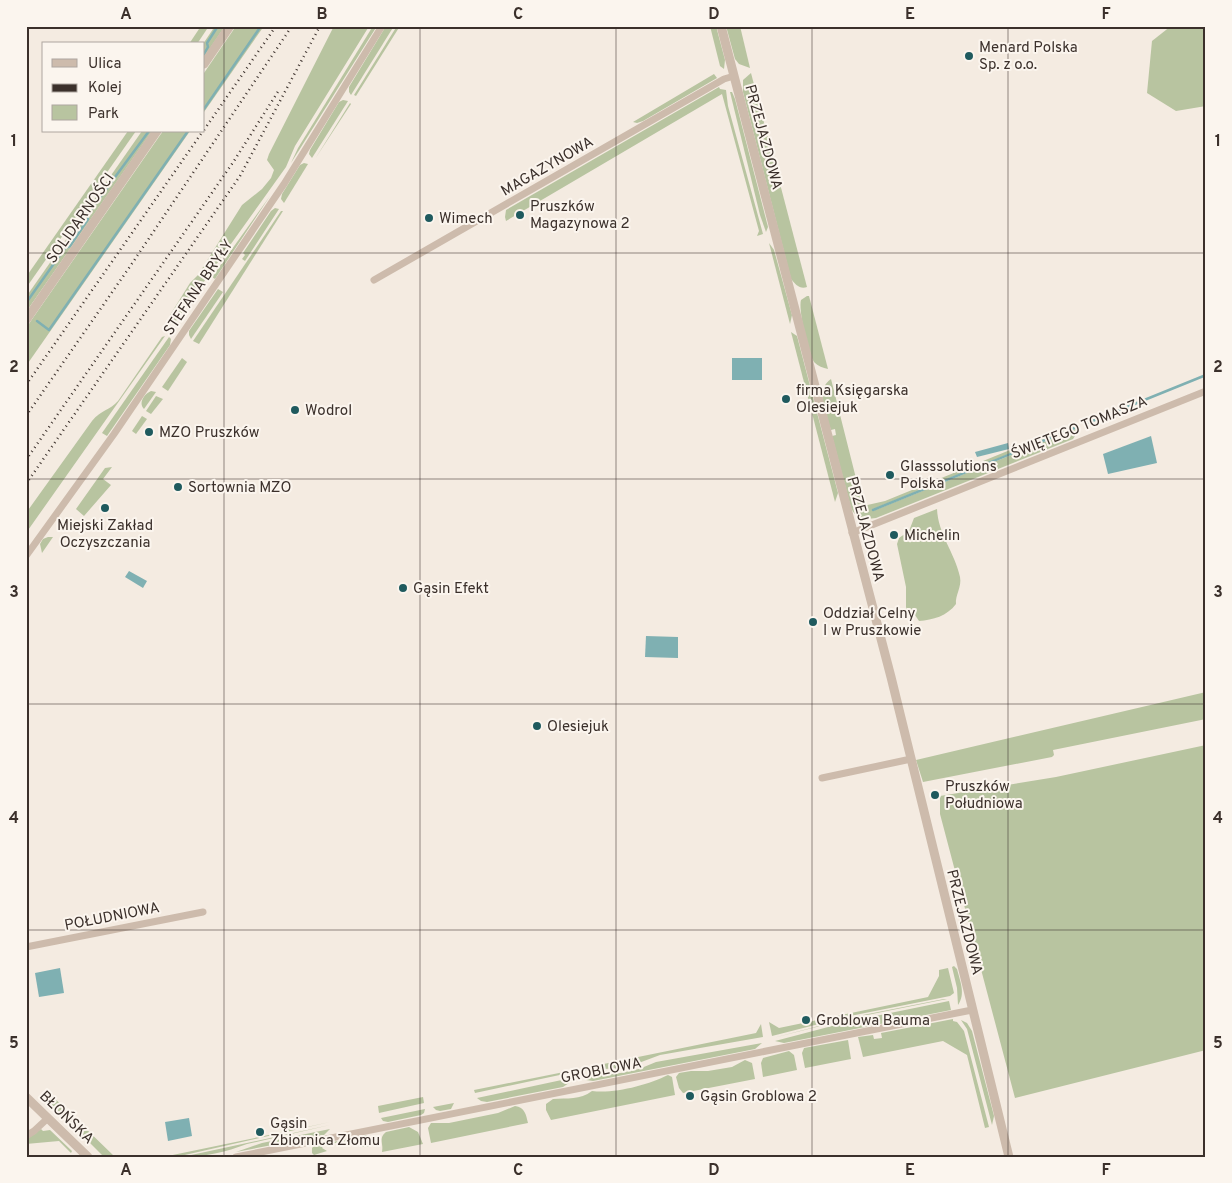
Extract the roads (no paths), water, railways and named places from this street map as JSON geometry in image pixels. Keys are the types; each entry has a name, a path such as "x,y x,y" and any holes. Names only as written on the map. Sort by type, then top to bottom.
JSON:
{"street":[{"path":"205,63 230,26"},
{"name":"STEFANA BRYŁY","path":"26,556 117,430 284,184 382,26"},
{"name":"PRZEJAZDOWA","path":"721,26 911,759 1009,1157"},
{"name":"MAGAZYNOWA","path":"374,280 724,79 734,76"},
{"name":"SOLIDARNOŚCI","path":"26,320 156,132"},
{"name":"ŚWIĘTEGO TOMASZA","path":"852,534 1206,391"},
{"path":"822,778 911,759"},
{"name":"POŁUDNIOWA","path":"26,947 202,912"},
{"name":"GROBLOWA","path":"236,1157 972,1010"},
{"name":"BŁOŃSKA","path":"26,1097 88,1157"},
{"path":"26,1136 48,1118"}],"water":[{"path":"732,358 762,358 762,380 732,380"},
{"path":"1151,436 1157,463 1108,474 1103,454"},
{"path":"1008,443 1009,449 977,457 975,452"},
{"path":"129,571 147,581 143,588 125,577"},
{"path":"646,636 678,637 678,658 645,657"},
{"path":"60,968 64,993 39,997 35,973"},
{"path":"189,1118 192,1136 168,1141 165,1122"}],"waterway":[{"path":"205,52 208,47 207,43 218,26"},
{"path":"205,108 261,26"},
{"path":"26,303 65,248 70,246 88,219 87,215 148,132"},
{"path":"37,321 49,330 187,132"},
{"path":"1085,424 1206,375"},
{"path":"873,510 1077,427"}],"railway":[{"path":"205,129 276,26"},
{"path":"26,416 131,265 292,26"},
{"path":"26,484 240,176 320,26"},
{"path":"26,460 234,161 279,90"},
{"path":"26,385 202,132"}],"place":[{"name":"Menard Polska Sp. z o.o.","path":"969,56"},
{"name":"Pruszków Magazynowa 2","path":"520,215"},
{"name":"Wimech","path":"429,218"},
{"name":"firma Księgarska Olesiejuk","path":"786,399"},
{"name":"Wodrol","path":"295,410"},
{"name":"MZO Pruszków","path":"149,432"},
{"name":"Glasssolutions Polska","path":"890,475"},
{"name":"Sortownia MZO","path":"178,487"},
{"name":"Miejski Zakład Oczyszczania","path":"105,508"},
{"name":"Michelin","path":"894,535"},
{"name":"Gąsin Efekt","path":"403,588"},
{"name":"Oddział Celny I w Pruszkowie","path":"813,622"},
{"name":"Olesiejuk","path":"537,726"},
{"name":"Pruszków Południowa","path":"935,795"},
{"name":"Groblowa Bauma","path":"806,1020"},
{"name":"Gąsin Groblowa 2","path":"690,1096"},
{"name":"Gąsin Zbiornica Złomu","path":"260,1132"}]}
